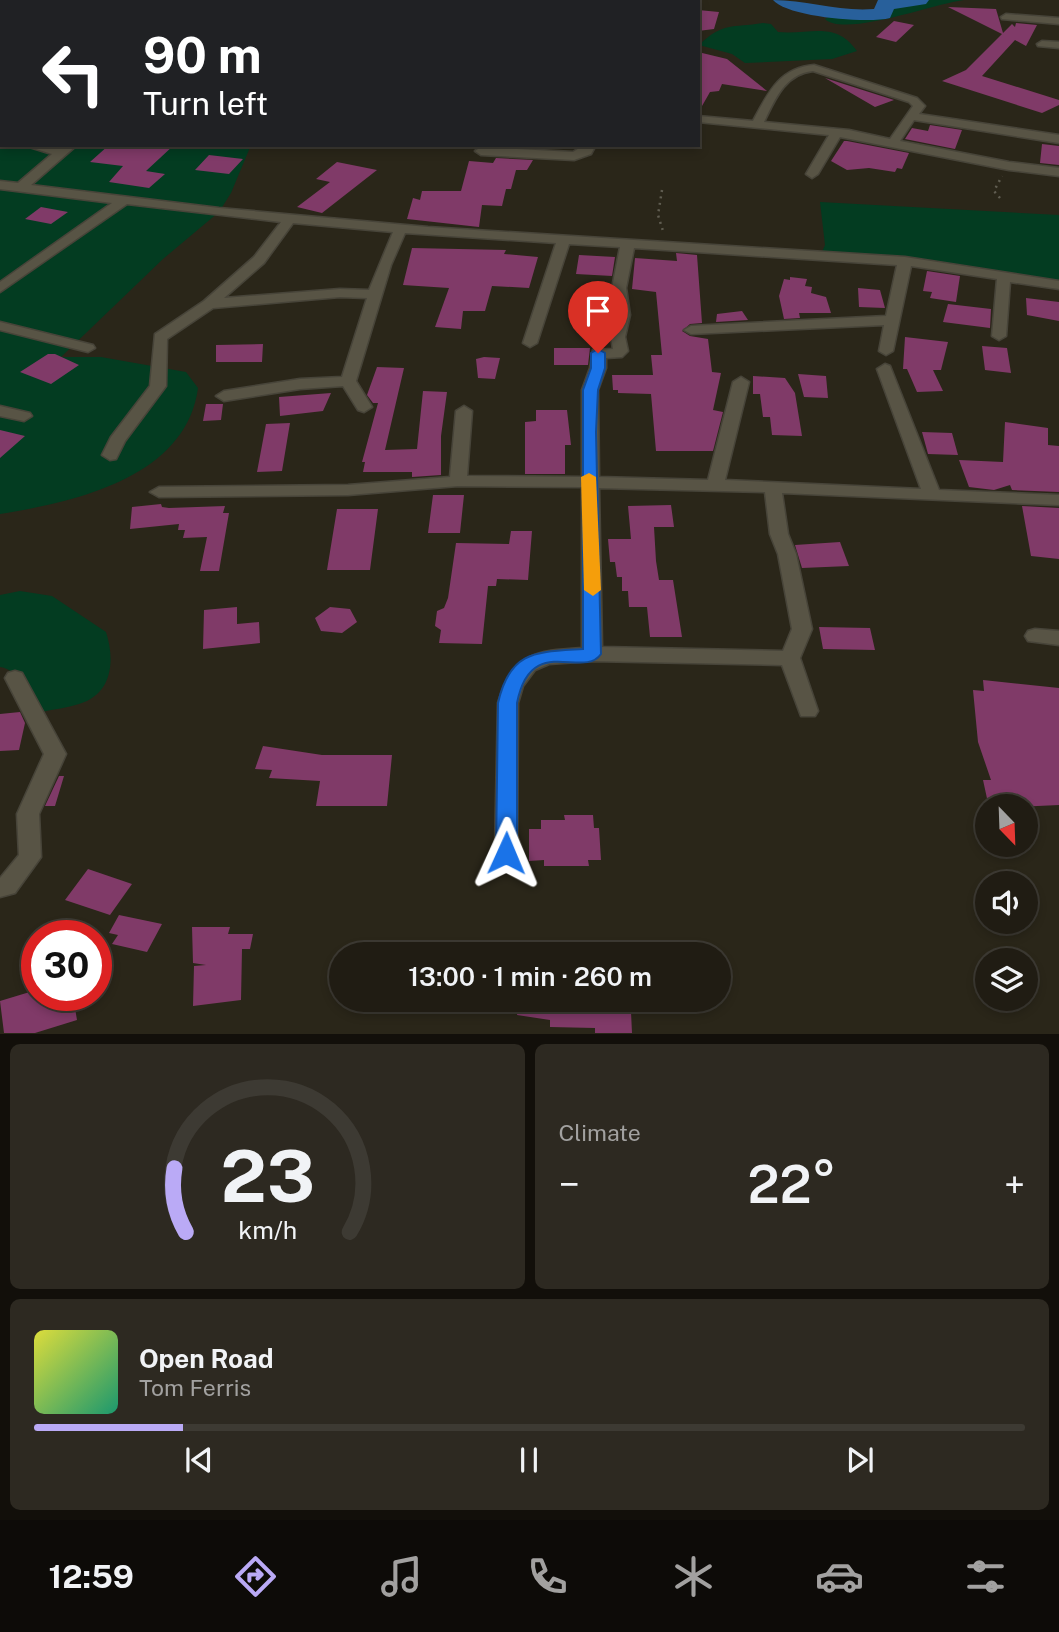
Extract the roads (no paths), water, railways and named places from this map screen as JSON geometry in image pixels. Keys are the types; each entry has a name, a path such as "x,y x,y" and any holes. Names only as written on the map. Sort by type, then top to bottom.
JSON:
{"street":[{"path":"1006,17 1059,21"},
{"path":"1042,44 1059,45"},
{"path":"757,124 781,80 798,68 829,70 899,94 919,106 914,117 893,142"},
{"path":"914,117 1059,139"},
{"path":"700,119 836,133 1009,166 1059,172"},
{"path":"812,174 836,133"},
{"path":"48,147 66,149"},
{"path":"481,151 574,156 587,151 589,147"},
{"path":"21,187 66,149"},
{"path":"0,185 401,228 563,241 667,243 905,261 1059,285"},
{"path":"0,288 127,199"},
{"path":"110,455 117,440 158,386 160,337 209,304 259,260 290,218"},
{"path":"364,407 348,381 375,294 401,228"},
{"path":"530,343 563,241"},
{"path":"592,654 590,390 598,368 598,353 617,354 621,351 618,337 623,315 619,288 628,242"},
{"path":"886,351 905,261"},
{"path":"999,336 1004,275"},
{"path":"209,304 341,293 375,294"},
{"path":"691,330 892,320"},
{"path":"0,326 88,348"},
{"path":"885,369 932,495"},
{"path":"224,396 300,384 348,381"},
{"path":"715,485 741,382"},
{"path":"0,411 24,416"},
{"path":"458,481 464,411"},
{"path":"159,492 348,490 458,481 589,482 1059,500"},
{"path":"773,488 779,534 787,554 802,629 790,658 808,711"},
{"path":"1035,636 1059,638"},
{"path":"506,853 508,703 512,685 522,667 539,658 592,654 790,658"},
{"path":"0,888 7,886 30,857 28,814 55,754 15,678"}],"waterway":[{"path":"783,0 833,13 858,16 883,14 885,4 919,0"}]}
